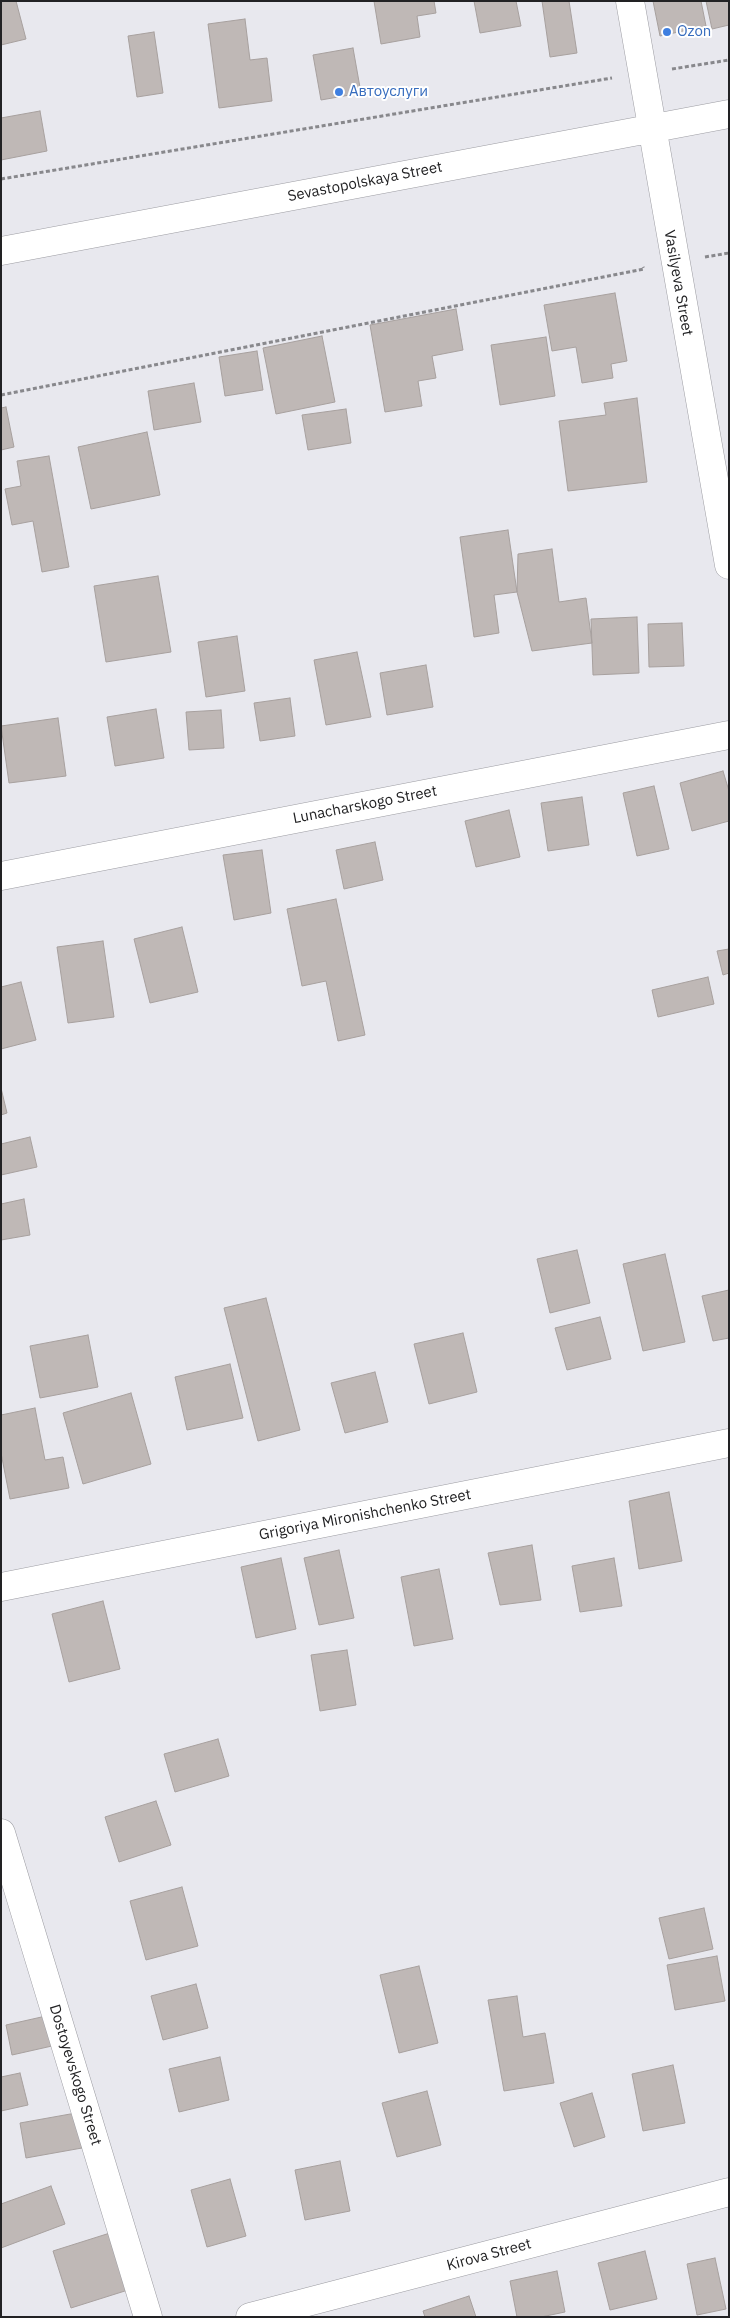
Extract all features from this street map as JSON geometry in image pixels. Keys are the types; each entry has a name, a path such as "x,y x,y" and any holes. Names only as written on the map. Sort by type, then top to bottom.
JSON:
{"street":[{"name":"Vasilyeva Street","path":"630,1 729,565"},
{"name":"Sevastopolskaya Street","path":"1,251 729,114"},
{"name":"Lunacharskogo Street","path":"1,876 729,735"},
{"name":"Grigoriya Mironishchenko Street","path":"1,1587 729,1443"},
{"name":"Dostoyevskogo Street","path":"1,1833 148,2317"},
{"name":"Kirova Street","path":"250,2317 729,2192"}],"path":[{"path":"1,179 729,60"},
{"path":"701,257 729,253"},
{"path":"1,395 644,268"}],"building":[{"path":"1,1 16,1 26,39 1,45"},
{"path":"374,1 434,1 436,13 417,16 420,37 381,44"},
{"path":"474,1 516,1 521,26 480,33"},
{"path":"542,1 569,1 577,53 550,57"},
{"path":"653,1 701,1 706,26 660,36"},
{"path":"706,1 729,1 729,25 712,29"},
{"path":"245,19 250,60 267,58 272,101 219,108 208,24"},
{"path":"154,32 163,93 137,97 128,36"},
{"path":"353,48 361,93 321,100 313,55"},
{"path":"40,111 47,151 1,160 1,118"},
{"path":"615,293 627,361 611,364 613,378 582,383 576,347 552,351 544,305"},
{"path":"456,309 463,350 432,356 436,378 418,381 422,406 385,412 370,325"},
{"path":"322,336 335,402 276,414 263,348"},
{"path":"546,337 555,396 500,405 491,345"},
{"path":"257,351 263,390 225,396 219,357"},
{"path":"194,383 201,422 154,430 148,391"},
{"path":"637,398 647,482 568,491 559,421 606,415 604,403"},
{"path":"6,407 14,447 1,450 1,408"},
{"path":"346,409 351,443 308,450 302,415"},
{"path":"147,432 160,495 91,509 78,447"},
{"path":"49,456 69,567 42,572 33,521 12,525 5,489 21,486 17,461"},
{"path":"508,530 517,592 494,595 499,633 474,637 460,537"},
{"path":"552,549 559,602 586,598 592,643 532,651 517,592 518,554"},
{"path":"158,576 171,652 106,662 94,586"},
{"path":"637,617 639,673 593,675 591,619"},
{"path":"682,623 684,666 649,667 648,624"},
{"path":"237,636 245,691 206,697 198,642"},
{"path":"357,652 371,717 326,725 314,660"},
{"path":"426,665 433,707 387,715 380,673"},
{"path":"290,698 295,736 260,741 254,703"},
{"path":"156,709 164,758 115,766 107,717"},
{"path":"221,710 224,748 189,750 186,712"},
{"path":"58,718 66,776 9,783 1,726"},
{"path":"723,771 729,791 729,821 692,831 680,783"},
{"path":"654,786 669,849 637,856 623,793"},
{"path":"582,797 589,845 548,851 541,803"},
{"path":"509,810 520,857 476,867 465,821"},
{"path":"375,842 383,880 344,889 336,850"},
{"path":"262,850 271,913 234,920 223,855"},
{"path":"336,899 365,1035 338,1041 326,981 302,986 287,909"},
{"path":"182,927 198,992 150,1003 134,939"},
{"path":"103,941 114,1017 68,1023 57,947"},
{"path":"729,949 729,973 723,975 717,951"},
{"path":"708,977 714,1004 658,1017 652,990"},
{"path":"21,982 36,1040 1,1049 1,987"},
{"path":"1,1088 7,1113 1,1115"},
{"path":"30,1137 37,1167 1,1175 1,1144"},
{"path":"24,1199 30,1235 1,1240 1,1204"},
{"path":"577,1250 590,1303 550,1313 537,1259"},
{"path":"665,1254 685,1342 643,1351 623,1264"},
{"path":"729,1290 729,1338 713,1341 702,1296"},
{"path":"266,1298 300,1430 258,1441 224,1308"},
{"path":"600,1317 611,1359 567,1370 555,1328"},
{"path":"463,1333 477,1392 429,1404 414,1344"},
{"path":"88,1335 98,1387 40,1398 30,1346"},
{"path":"230,1364 243,1418 187,1430 175,1377"},
{"path":"375,1372 388,1422 345,1433 331,1383"},
{"path":"131,1393 151,1464 83,1484 63,1413"},
{"path":"35,1408 45,1460 63,1457 69,1488 10,1499 1,1453 1,1415"},
{"path":"669,1492 682,1561 639,1569 629,1501"},
{"path":"532,1545 541,1600 500,1605 488,1553"},
{"path":"339,1550 354,1618 319,1625 304,1558"},
{"path":"281,1558 296,1629 256,1638 241,1567"},
{"path":"614,1558 622,1606 580,1612 572,1566"},
{"path":"439,1569 453,1639 414,1646 401,1577"},
{"path":"103,1601 120,1669 69,1682 52,1614"},
{"path":"347,1650 356,1705 320,1711 311,1655"},
{"path":"218,1739 229,1776 175,1792 164,1754"},
{"path":"156,1801 171,1845 119,1862 105,1817"},
{"path":"182,1887 198,1946 146,1960 130,1901"},
{"path":"704,1908 713,1949 669,1959 659,1918"},
{"path":"717,1956 725,2001 675,2010 667,1965"},
{"path":"419,1966 438,2043 399,2053 380,1975"},
{"path":"196,1984 208,2028 163,2040 151,1996"},
{"path":"517,1996 523,2037 545,2033 554,2083 504,2091 488,2000"},
{"path":"46,2016 52,2046 12,2055 6,2025"},
{"path":"220,2057 229,2100 179,2112 169,2069"},
{"path":"673,2065 685,2123 643,2131 632,2074"},
{"path":"20,2073 28,2105 1,2111 1,2077"},
{"path":"427,2091 441,2145 397,2157 382,2103"},
{"path":"592,2093 605,2137 574,2147 560,2103"},
{"path":"76,2113 82,2148 26,2158 20,2123"},
{"path":"340,2161 350,2211 305,2220 295,2170"},
{"path":"230,2179 246,2236 207,2247 191,2190"},
{"path":"51,2186 65,2224 1,2248 1,2204"},
{"path":"110,2233 128,2290 71,2308 53,2251"},
{"path":"645,2251 657,2299 610,2310 598,2263"},
{"path":"715,2258 726,2309 697,2315 687,2264"},
{"path":"557,2271 565,2312 541,2317 517,2317 510,2281"},
{"path":"469,2296 476,2317 425,2317 423,2311"}],"place":[{"name":"Ozon","path":"667,32"},
{"name":"Автоуслуги","path":"339,92"}]}
